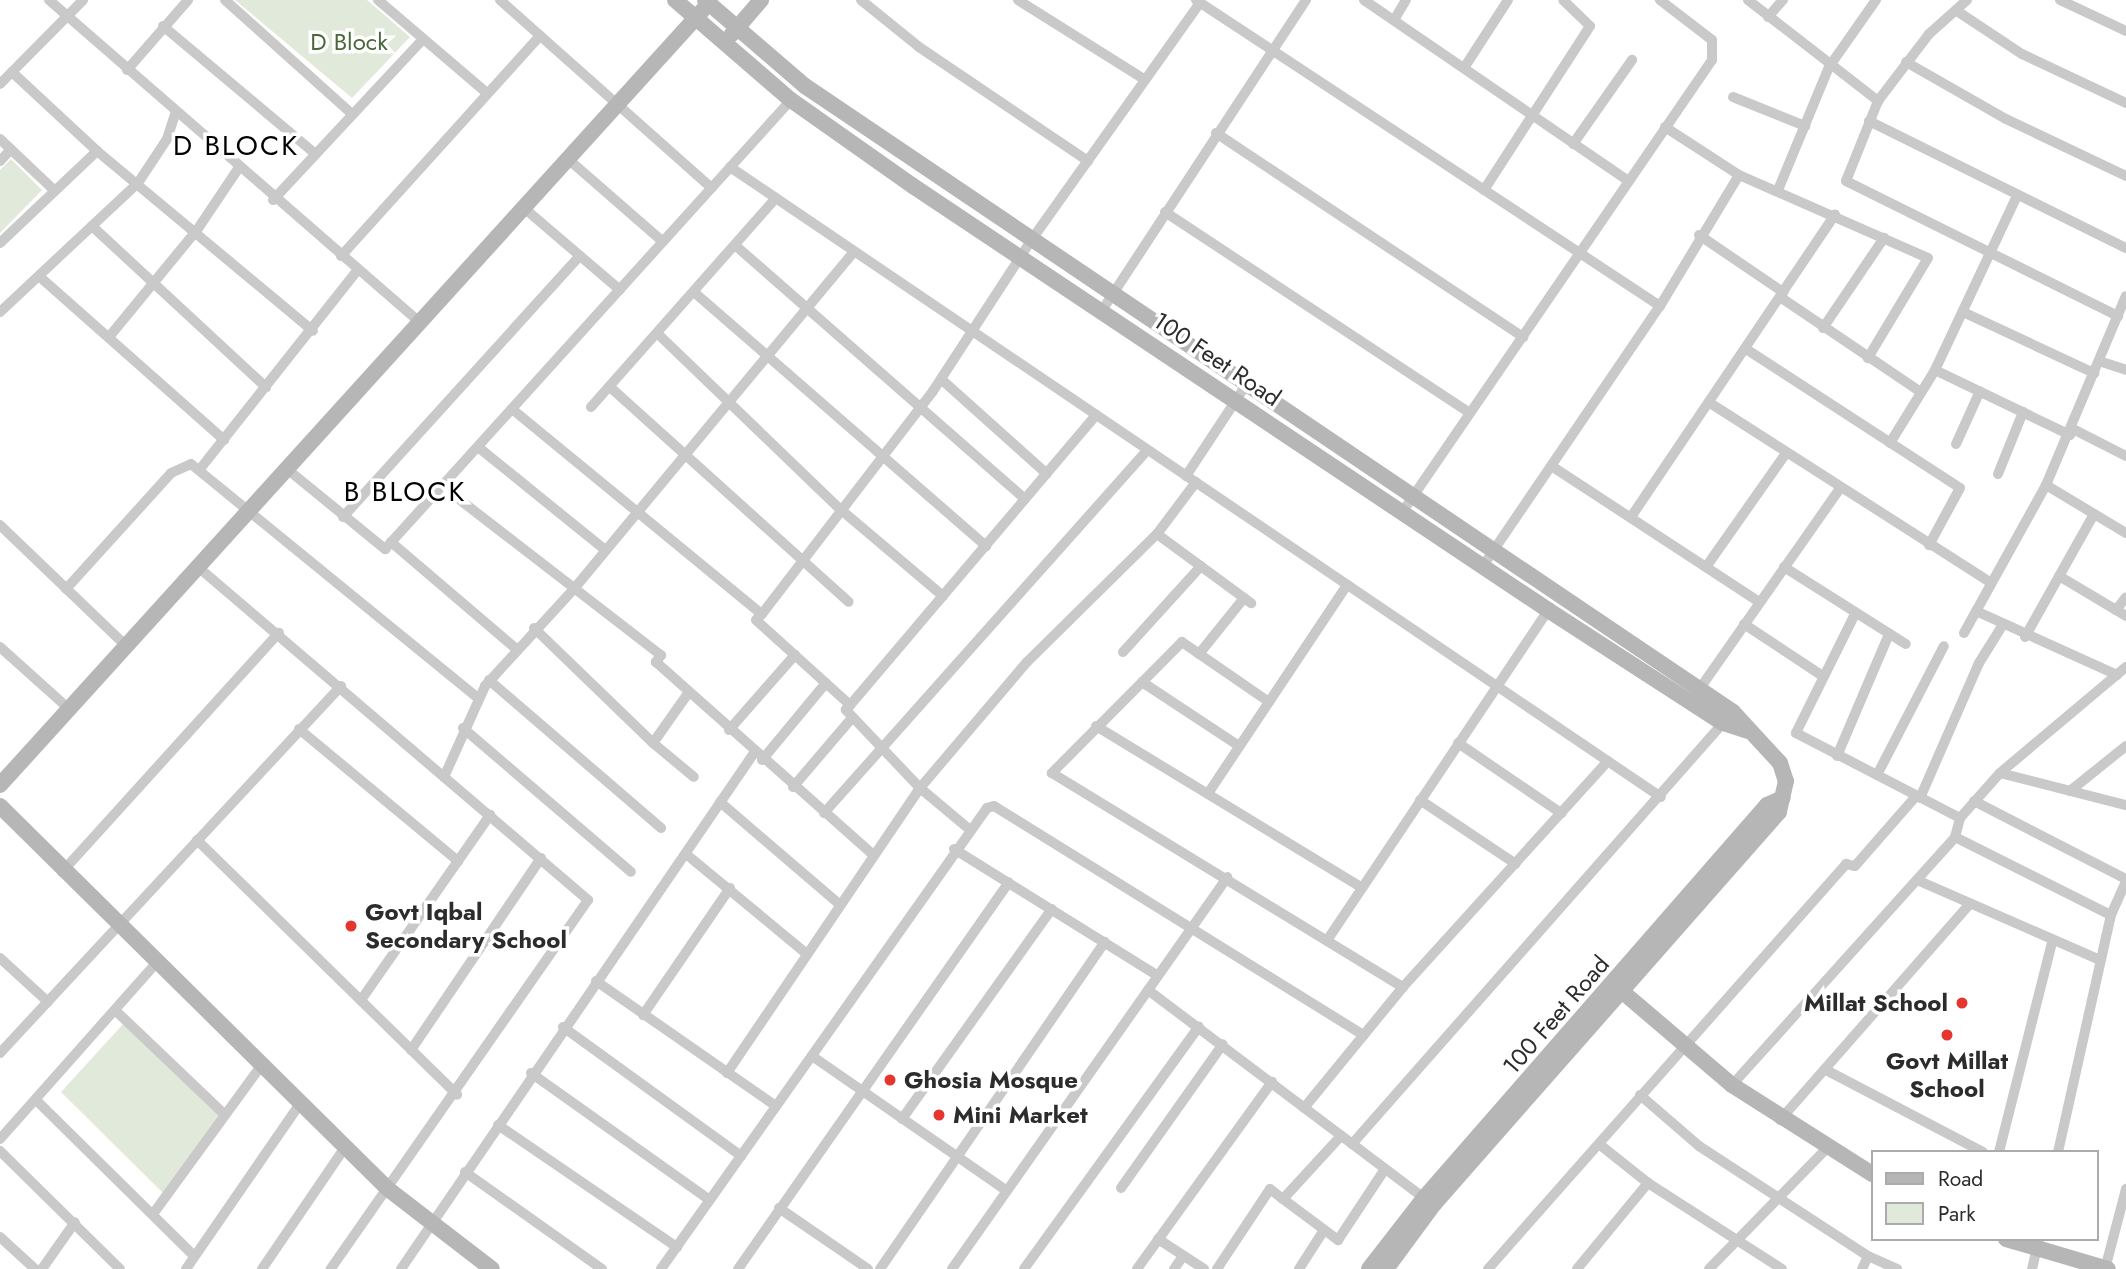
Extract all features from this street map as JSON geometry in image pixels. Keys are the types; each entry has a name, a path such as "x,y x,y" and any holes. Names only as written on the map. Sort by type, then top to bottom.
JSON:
{"main road":[{"name":"100 Feet Road","path":"675,0 791,100 1021,259 1107,303"},
{"path":"724,44 761,0"},
{"name":"100 Feet Road","path":"707,1 805,86 1030,242 1107,303 1241,393 1403,511 1548,610 1695,696 1733,712 1780,763 1783,798 1780,812 1424,1198 1369,1269"},
{"path":"0,785 696,19 707,1"},
{"name":"100 Feet Road","path":"1241,393 1414,495 1495,550 1695,696 1723,723 1749,732"},
{"path":"0,806 62,872 263,1063 388,1189 430,1225 492,1269"},
{"name":"100 Feet Road","path":"1386,1269 1434,1204 1618,989"},
{"path":"1618,989 1732,1085 1780,1120 1870,1173"},
{"path":"2017,1241 2038,1245 2106,1269"}],"street":[{"path":"49,0 273,200 420,323"},
{"path":"0,85 83,0"},
{"path":"127,69 188,0"},
{"path":"225,0 352,113"},
{"path":"378,0 487,93"},
{"path":"500,0 712,188"},
{"path":"861,0 919,47 1088,161"},
{"path":"1018,0 1144,79"},
{"path":"1107,303 1216,132 1275,50 1306,0"},
{"path":"1364,0 1627,180"},
{"path":"1394,20 1406,0"},
{"path":"1464,68 1508,0"},
{"path":"1483,190 1590,26 1563,0"},
{"path":"1403,511 1716,50 1712,40 1661,0"},
{"path":"1748,0 1829,67 1878,101"},
{"path":"1768,17 1783,0"},
{"path":"1778,190 1829,67 1876,0"},
{"path":"1967,0 1906,62 1878,101 1846,181 1988,255 2122,312"},
{"path":"2060,0 2126,32"},
{"path":"850,705 756,620 941,379 1030,242 1198,1 1660,306"},
{"path":"1957,10 2022,54 2126,103"},
{"path":"163,26 313,152"},
{"path":"341,256 540,36"},
{"path":"273,200 313,152 423,39"},
{"path":"1573,144 1632,60"},
{"path":"1906,62 2006,119 2126,176"},
{"path":"12,72 97,151 197,230 313,331"},
{"path":"1733,97 1805,126"},
{"path":"287,469 385,549 791,100"},
{"path":"1,310 93,228 138,183 167,139 175,114"},
{"path":"1869,121 2017,198 2126,248"},
{"path":"1665,127 1739,176 1835,214 1928,258 1868,358"},
{"path":"1216,132 1522,337"},
{"path":"0,139 54,190"},
{"path":"0,161 11,149"},
{"path":"0,243 97,151"},
{"path":"568,159 663,242"},
{"path":"730,167 1661,797"},
{"path":"109,337 197,230 238,169"},
{"path":"1483,566 1553,467 1660,306 1699,234 1739,176"},
{"path":"591,407 659,335 776,198"},
{"path":"1890,443 1935,370 2017,198"},
{"path":"524,208 620,290"},
{"path":"1165,212 1470,413"},
{"path":"1631,517 1835,214"},
{"path":"93,228 266,387"},
{"path":"1699,234 1823,327 1921,392"},
{"path":"1823,327 1884,238"},
{"path":"736,246 805,310 1025,499"},
{"path":"443,777 463,728 489,680 515,648 573,590 604,549 854,251"},
{"path":"343,517 579,257"},
{"path":"200,469 313,331 357,271"},
{"path":"40,277 223,440"},
{"path":"695,293 986,546"},
{"path":"1964,633 2046,485 2072,432 2099,361 2122,312 2126,296"},
{"path":"1963,312 2094,373"},
{"path":"659,335 727,405 840,509 943,596"},
{"path":"1746,349 1960,488 1929,545"},
{"path":"2099,361 2126,370"},
{"path":"1935,370 2023,412 2126,456"},
{"path":"941,379 1046,474"},
{"path":"610,387 800,562 849,602"},
{"path":"1956,444 1980,391"},
{"path":"727,1073 920,788 1027,662 1157,534 1241,393"},
{"path":"1710,403 1991,583"},
{"path":"512,409 762,614"},
{"path":"1998,474 2023,412"},
{"path":"969,829 920,788 846,710 1096,415"},
{"path":"478,447 604,549"},
{"path":"824,813 1147,450"},
{"path":"1706,567 1786,453"},
{"path":"66,589 178,466 200,469 251,508 478,698"},
{"path":"1553,467 1759,602"},
{"path":"2046,485 2126,533"},
{"path":"442,486 573,590 661,655 656,662 758,756 873,855"},
{"path":"1695,696 1840,488"},
{"path":"2025,637 2094,514"},
{"path":"0,525 125,646"},
{"path":"1157,534 1248,600 1199,654"},
{"path":"391,542 515,648"},
{"path":"1124,652 1201,566"},
{"path":"198,567 279,633 588,900 457,1095 331,1269"},
{"path":"1784,567 1906,644"},
{"path":"2059,576 2121,613 2126,597"},
{"path":"1209,792 1347,585"},
{"path":"1328,939 1359,886 1548,610"},
{"path":"1976,611 2025,637 2117,675"},
{"path":"1855,614 1821,675 1796,733 1960,818"},
{"path":"1744,624 1821,675"},
{"path":"1489,1269 1846,864 1855,866 1918,797 1979,663 2002,626"},
{"path":"534,628 653,743 694,777"},
{"path":"62,872 279,633"},
{"path":"1837,756 1889,634"},
{"path":"1269,702 1182,642 1052,773 1228,877 1403,987"},
{"path":"1877,775 1944,646"},
{"path":"0,647 69,709"},
{"path":"729,730 795,655"},
{"path":"1732,1085 1955,837 1960,818 1974,801 2000,774 2126,667"},
{"path":"489,680 661,828"},
{"path":"1142,682 1239,746"},
{"path":"401,1269 531,1073 720,802 758,756 826,683"},
{"path":"0,1054 341,686"},
{"path":"653,743 689,692"},
{"path":"793,787 852,718"},
{"path":"1352,1144 1661,797 1723,723"},
{"path":"1096,726 1209,792 1359,886"},
{"path":"463,728 631,872"},
{"path":"299,729 458,861"},
{"path":"1458,743 1561,813"},
{"path":"2070,791 2126,746"},
{"path":"1304,1108 1403,987 1608,761"},
{"path":"2000,774 2126,805"},
{"path":"1420,800 1516,864"},
{"path":"1974,801 2126,880 2111,915 2058,1150"},
{"path":"720,802 840,905"},
{"path":"661,1269 954,849 969,829 995,806 1364,1035"},
{"path":"361,1000 490,816"},
{"path":"1955,837 2111,915"},
{"path":"197,840 457,1095"},
{"path":"954,849 1158,976"},
{"path":"686,854 807,954"},
{"path":"411,1050 541,858"},
{"path":"952,1269 1228,877"},
{"path":"1917,880 2052,943 2100,960"},
{"path":"738,1269 1010,882"},
{"path":"643,1015 730,888"},
{"path":"1780,1120 1970,904"},
{"path":"902,1119 1052,909"},
{"path":"880,1269 955,1155 1105,942"},
{"path":"2000,1150 2052,943"},
{"path":"0,958 48,1002"},
{"path":"0,1139 117,1012 158,961"},
{"path":"596,981 776,1106"},
{"path":"1148,990 1424,1198"},
{"path":"117,1012 224,1114"},
{"path":"1024,1269 1199,1026"},
{"path":"563,1027 741,1156"},
{"path":"1121,1188 1223,1044"},
{"path":"812,1056 1007,1191"},
{"path":"153,1214 263,1063"},
{"path":"1826,1070 1979,1150"},
{"path":"531,1073 710,1200"},
{"path":"1137,1269 1272,1082"},
{"path":"1640,1096 1699,1146 1777,1199 1868,1256 1897,1269"},
{"path":"36,1100 194,1256"},
{"path":"186,1269 301,1102"},
{"path":"498,1125 677,1247"},
{"path":"1283,1199 1341,1136"},
{"path":"1599,1144 1648,1183 1782,1269"},
{"path":"262,1269 346,1146"},
{"path":"1709,1269 1826,1149"},
{"path":"0,1151 119,1268"},
{"path":"1217,1269 1270,1189 1338,1240 1385,1169"},
{"path":"465,1172 602,1269"},
{"path":"1575,1268 1648,1183"},
{"path":"2106,1269 2126,1189"},
{"path":"779,1208 868,1269"},
{"path":"42,1269 75,1222"},
{"path":"1299,1269 1324,1230"},
{"path":"0,1237 35,1269"},
{"path":"1158,1239 1204,1269"},
{"path":"2032,1269 2038,1245"},
{"path":"1174,1269 1183,1256"},
{"path":"1862,1269 1868,1256"}],"green space":[{"name":"D Block","path":"235,0 367,0 410,37 352,98"},
{"path":"11,159 42,190 0,233 0,170"},
{"path":"124,1023 224,1114 163,1193 61,1092"}],"place":[{"name":"Govt Iqbal Secondary School","path":"351,926"},
{"name":"Millat School","path":"1962,1003"},
{"name":"Govt Millat School","path":"1947,1035"},
{"name":"Ghosia Mosque","path":"890,1080"},
{"name":"Mini Market","path":"939,1115"}],"district":[{"name":"D BLOCK","path":"236,146"},
{"name":"B BLOCK","path":"405,492"}]}
